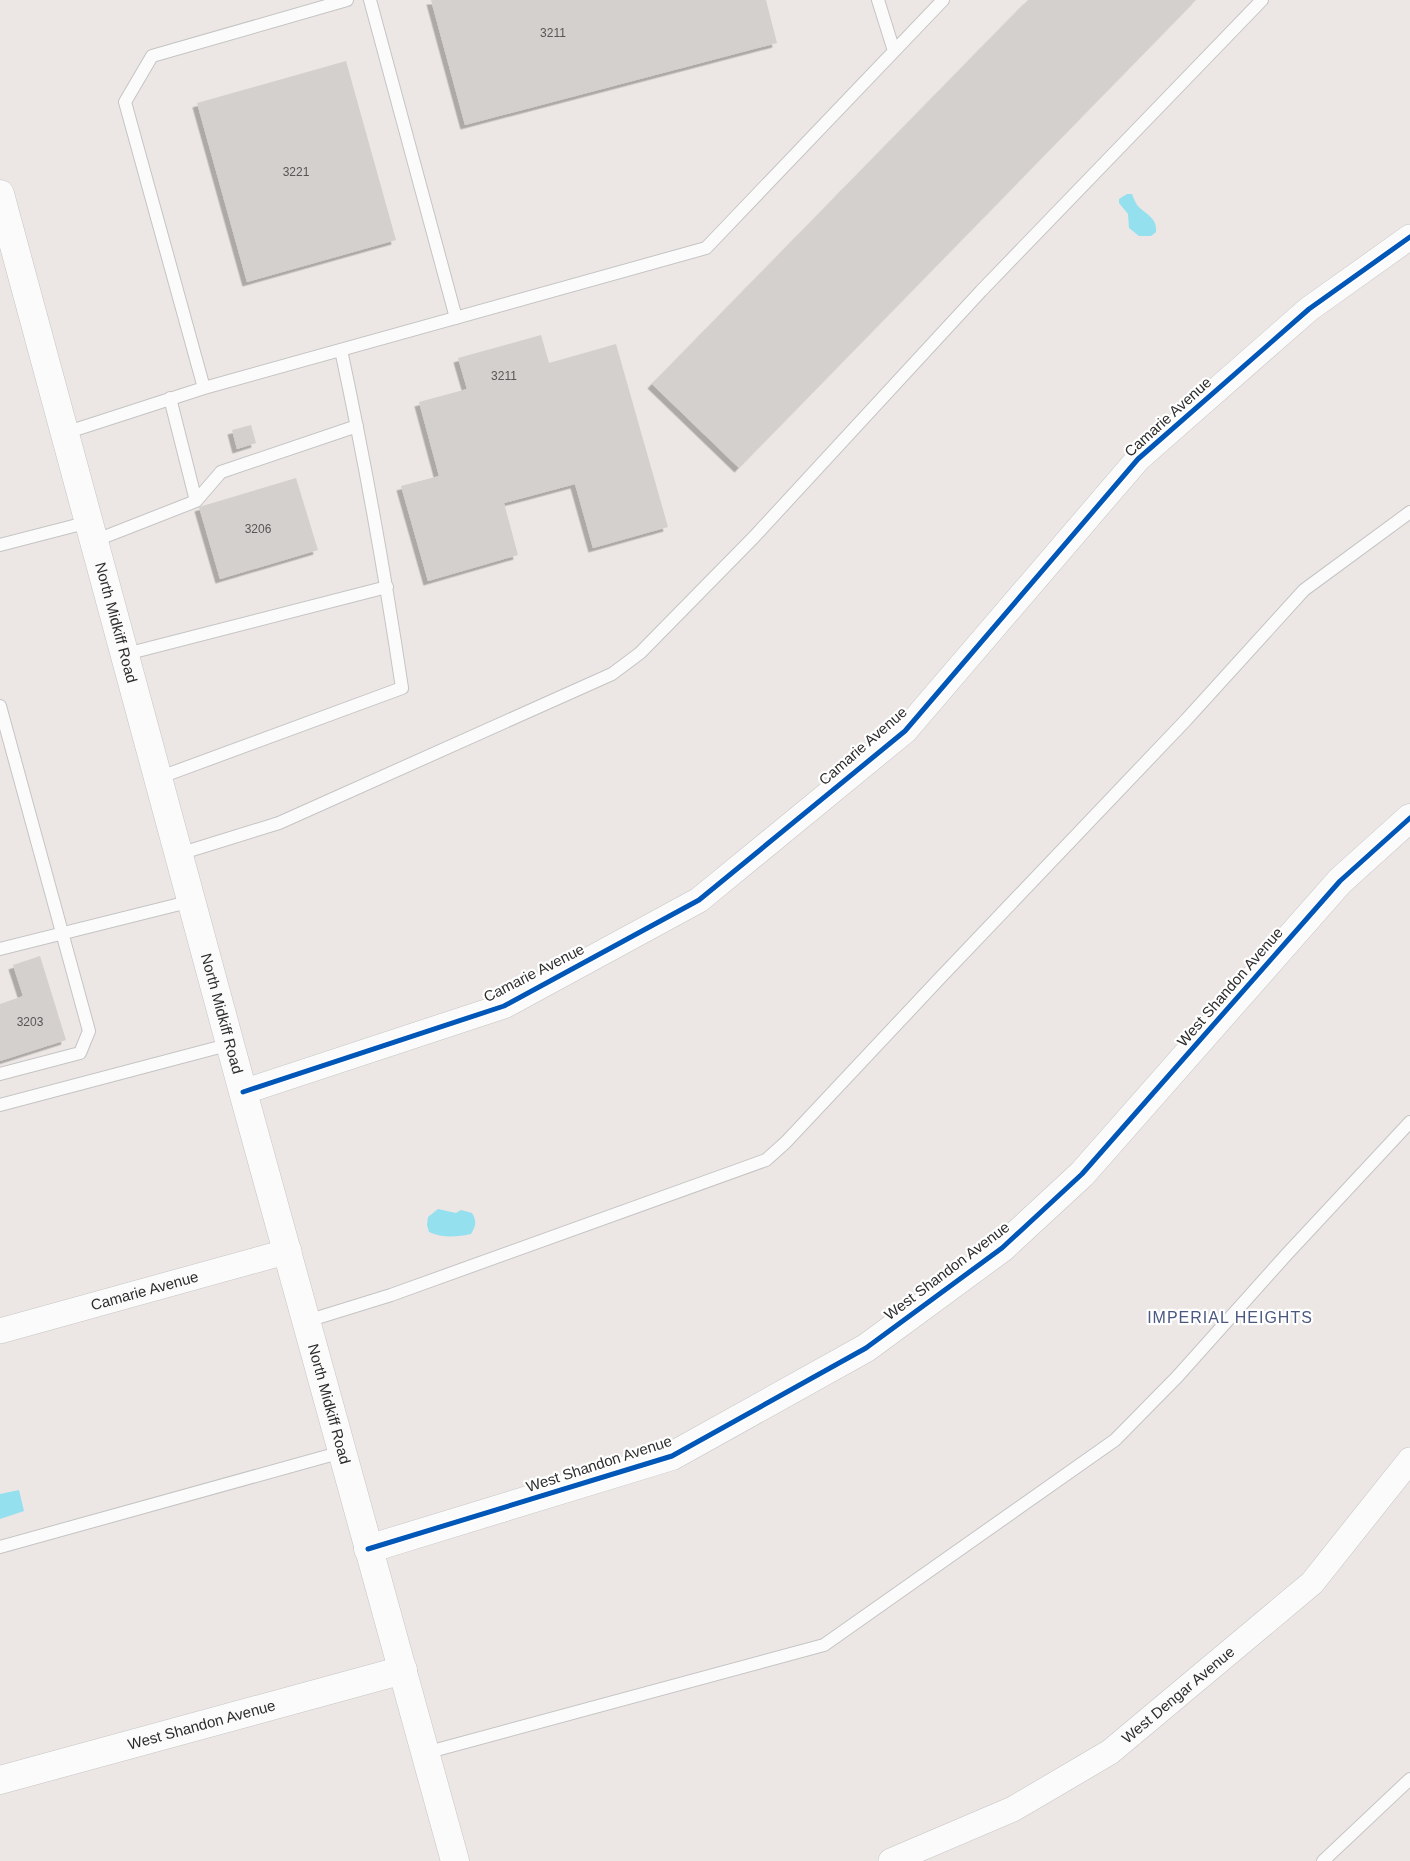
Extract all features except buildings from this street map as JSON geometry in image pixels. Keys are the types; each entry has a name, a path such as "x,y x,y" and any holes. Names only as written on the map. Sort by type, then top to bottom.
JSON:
{"main road":[{"name":"North Midkiff Road","path":"0,194 5,233 65,433 243,1092 455,1861"},
{"name":"West Shandon Avenue","path":"368,1549 672,1456 866,1348 1002,1248 1082,1174 1340,881 1410,818"},
{"name":"West Shandon Avenue","path":"0,1780 403,1670"}],"street":[{"name":"Camarie Avenue","path":"243,1092 504,1006 699,900 905,731 1138,459 1309,309 1410,237"},
{"name":"Camarie Avenue","path":"0,1331 288,1251"},
{"name":"West Dengar Avenue","path":"891,1861 1012,1809 1110,1752 1312,1583 1410,1460"}],"lane":[{"path":"204,388 125,102 152,56 347,0"},
{"path":"370,0 456,318"},
{"path":"878,0 894,51"},
{"path":"65,433 204,388 706,248 943,0"},
{"path":"179,854 279,823 612,674 640,654 760,530 981,291 1262,0"},
{"path":"158,778 402,688 387,586 358,426 340,350"},
{"path":"170,398 196,501"},
{"path":"0,545 91,532 196,501 221,472 358,426"},
{"path":"307,1321 391,1295 766,1160 786,1142 941,976 1186,720 1304,590 1410,512"},
{"path":"126,654 387,586"},
{"path":"0,706 89,1031 80,1053 0,1074"},
{"path":"0,949 192,901"},
{"path":"0,1105 230,1044"},
{"path":"426,1753 824,1645 1115,1440 1177,1377 1287,1254 1410,1122"},
{"path":"0,1547 342,1452"},
{"path":"1323,1861 1410,1779"}],"water":[{"path":"1127,194 1132,194 1137,205 1154,221 1156,232 1151,236 1139,236 1129,228 1128,214 1119,203 1119,199"},
{"path":"438,1209 456,1213 461,1210 472,1213 475,1223 471,1234 450,1236 429,1232 427,1225 428,1217"},
{"path":"19,1490 24,1511 0,1519 0,1494"}],"cycle path":[{"path":"243,1092 504,1006 699,900 905,731 1138,459 1309,309 1410,237"},
{"path":"368,1549 672,1456 866,1348 1002,1248 1082,1174 1340,881 1410,818"}],"district":[{"name":"IMPERIAL HEIGHTS","path":"1230,1317"}]}
